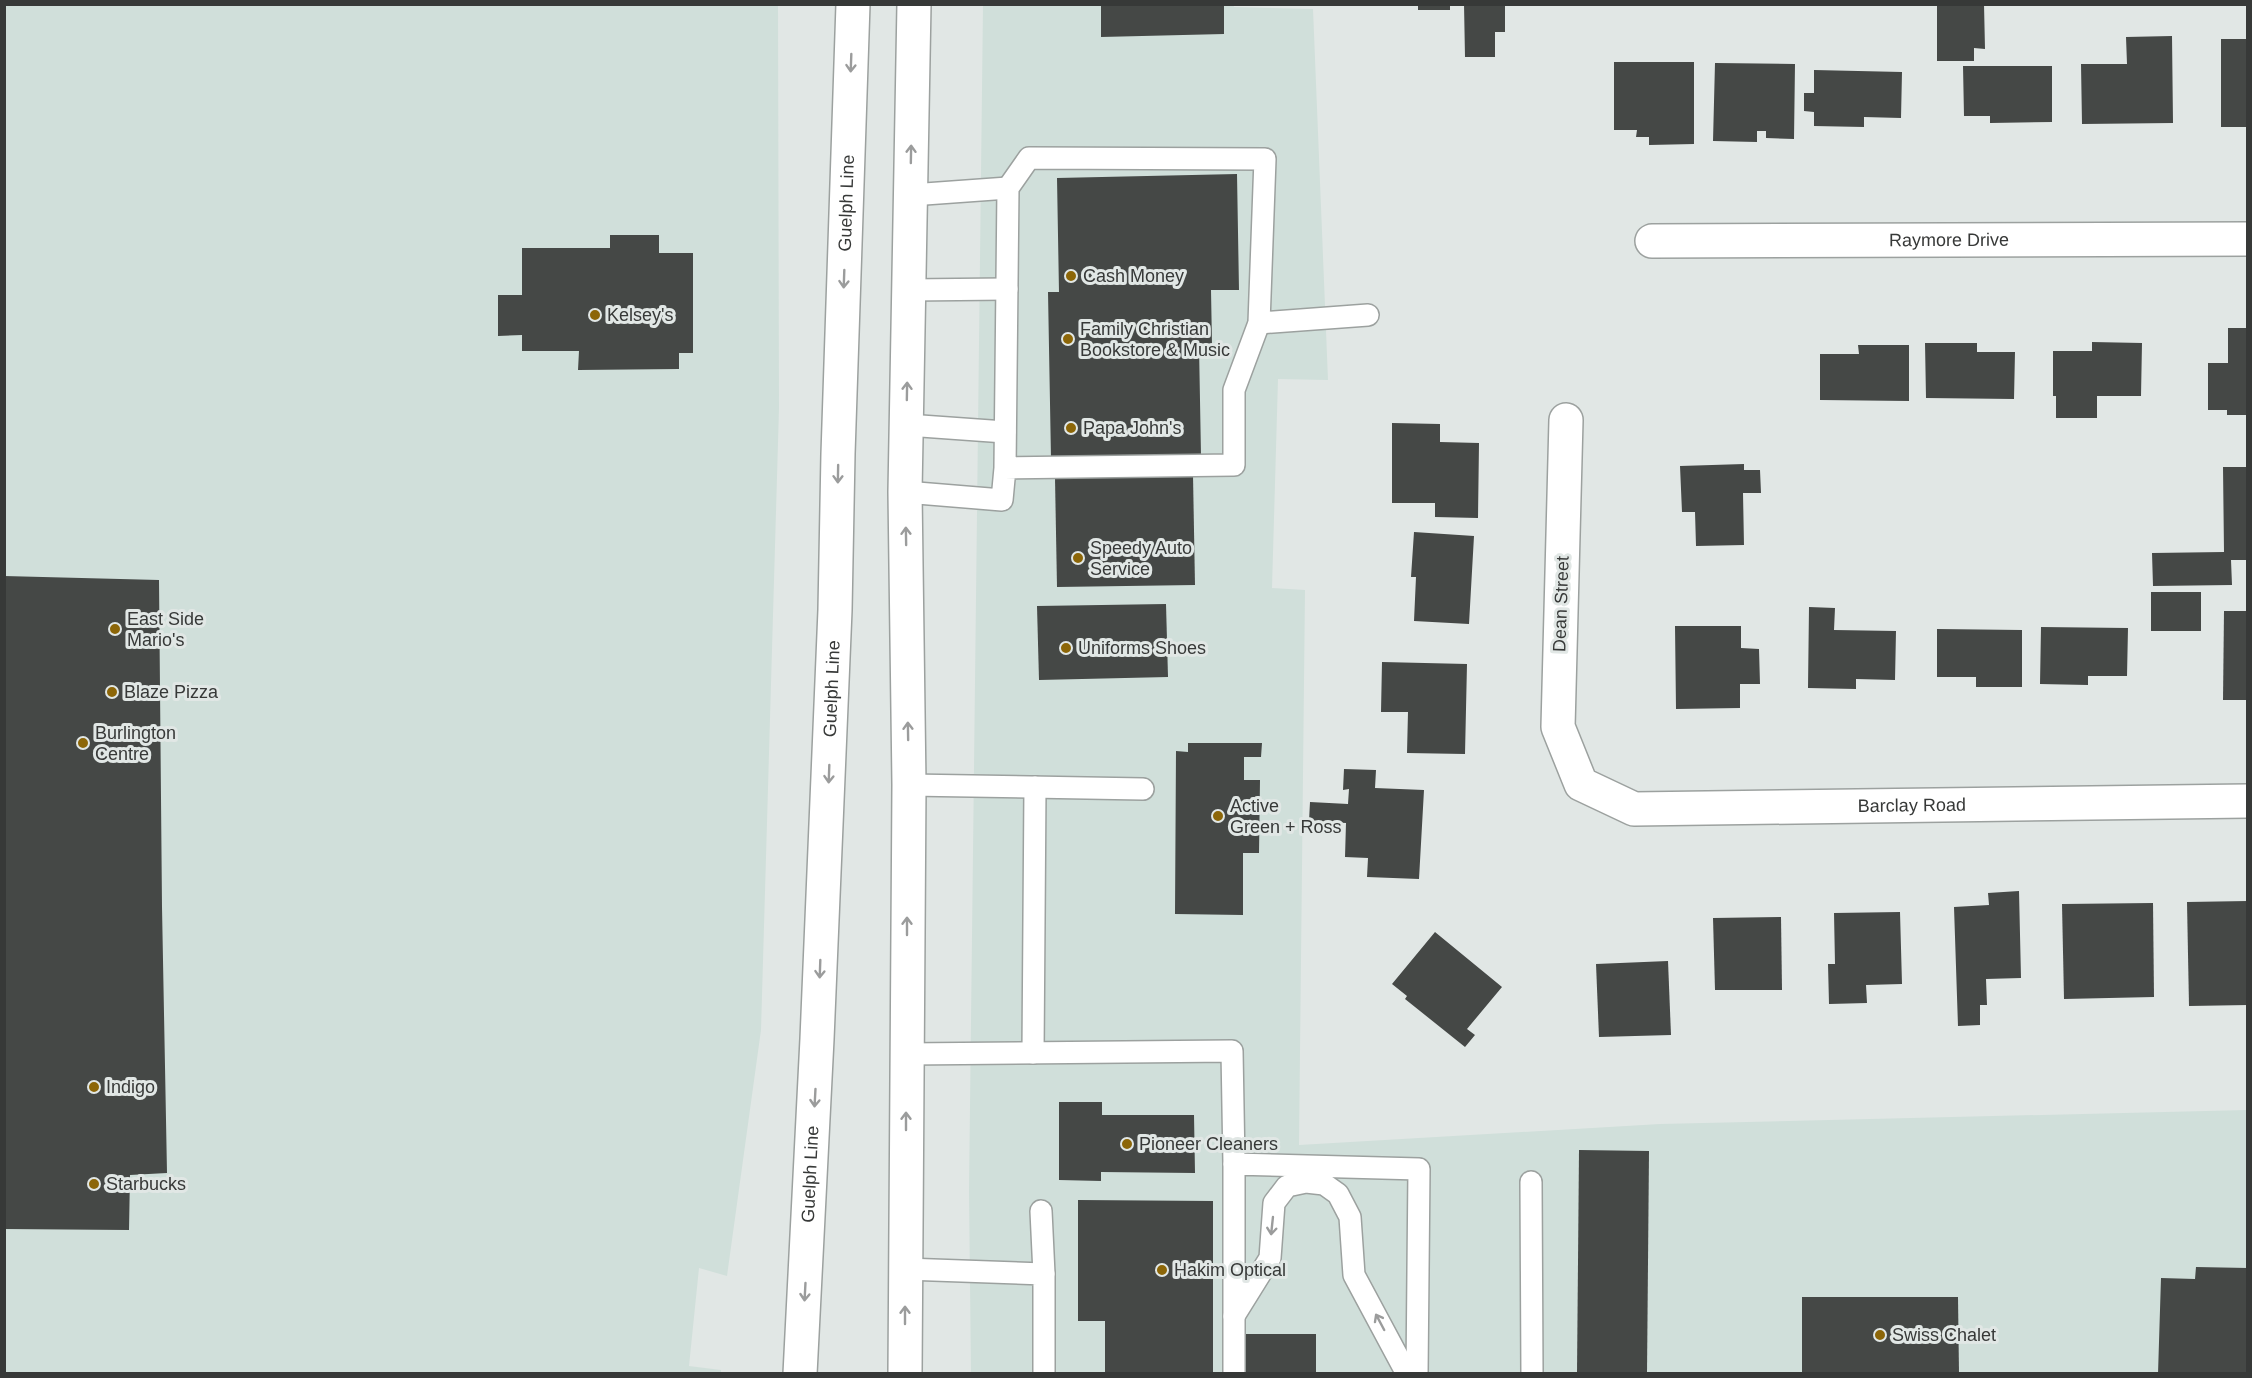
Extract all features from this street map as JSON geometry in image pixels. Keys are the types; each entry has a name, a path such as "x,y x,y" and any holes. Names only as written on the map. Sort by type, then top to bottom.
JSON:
{"main road":[{"name":"Guelph Line","path":"800,1374 818,1039 834,634 853,4"},
{"path":"905,1374 909,785 905,492 914,4"},
{"name":"Raymore Drive","path":"1652,241 2247,239"},
{"name":"Dean Street","path":"1566,420 1558,727 1581,784"},
{"name":"Barclay Road","path":"1581,784 1634,809 2247,801"}],"lane":[{"path":"905,492 1002,501 1005,468 1008,188 1029,158 1265,159 1259,323 1234,390 1234,465 1005,468"},
{"path":"911,195 1008,188"},
{"path":"909,290 1007,290"},
{"path":"1259,323 1368,315"},
{"path":"907,425 1005,432"},
{"path":"909,785 1143,789"},
{"path":"1033,1053 1035,787"},
{"path":"906,1054 1232,1051 1234,1374"},
{"path":"1234,1164 1419,1169 1417,1374"},
{"path":"1234,1317 1270,1258 1274,1203 1287,1186 1306,1182 1324,1184 1338,1194 1350,1216 1354,1275 1407,1374"},
{"path":"1531,1182 1532,1374"},
{"path":"1041,1211 1044,1274 1044,1374"},
{"path":"905,1269 1044,1274"}],"shaded area":[{"path":"1233,4 1234,7 1313,9 1328,380 1278,379 1272,588 1305,590 1299,1145 1660,1124 2247,1110 2247,1373 971,1373 969,1191 983,5"},
{"path":"5,5 778,5 779,408 761,1030 727,1276 699,1268 689,1366 721,1370 721,1373 5,1374"}],"building":[{"path":"1101,4 1224,4 1224,34 1101,37"},
{"path":"1418,4 1450,4 1450,10 1418,10"},
{"path":"1464,4 1505,4 1505,32 1495,32 1495,57 1465,57"},
{"path":"1937,4 1984,4 1985,49 1974,48 1974,61 1937,61"},
{"path":"2172,36 2173,123 2082,124 2081,64 2127,64 2126,37"},
{"path":"2221,39 2248,39 2248,127 2221,127"},
{"path":"1614,62 1694,62 1694,144 1649,145 1649,137 1636,137 1637,130 1614,130"},
{"path":"1715,63 1795,64 1794,139 1766,138 1766,131 1757,131 1757,142 1713,141"},
{"path":"1963,66 2052,66 2052,122 1990,123 1990,116 1964,116"},
{"path":"1814,70 1902,72 1901,118 1864,117 1864,127 1814,126 1814,112 1804,111 1804,93 1814,93"},
{"path":"1237,174 1239,290 1211,290 1212,345 1199,345 1201,456 1051,459 1048,292 1059,292 1057,178"},
{"name":"Kelsey's","path":"610,235 659,235 659,253 693,253 693,353 679,353 679,369 578,370 579,351 522,351 522,335 498,336 498,295 522,295 522,248 610,248"},
{"path":"2228,328 2248,328 2248,415 2227,415 2227,410 2208,410 2208,363 2228,363"},
{"path":"2092,342 2142,343 2141,396 2097,396 2097,418 2056,418 2056,396 2053,396 2053,351 2092,351"},
{"path":"1925,343 1977,343 1977,352 2015,352 2014,399 1926,398"},
{"path":"1858,345 1909,345 1909,401 1820,400 1820,354 1859,354"},
{"path":"1392,423 1440,424 1440,442 1479,443 1478,518 1435,517 1435,503 1392,503"},
{"path":"1744,464 1744,470 1760,470 1761,493 1743,493 1744,545 1696,546 1695,512 1682,512 1680,466"},
{"path":"2223,467 2248,467 2248,560 2231,560 2232,585 2153,586 2152,553 2224,552"},
{"path":"1193,475 1195,585 1057,587 1055,478"},
{"path":"1414,532 1474,536 1469,624 1414,621 1416,577 1411,577"},
{"name":"Burlington Centre","path":"4,576 159,580 167,1173 130,1175 129,1230 4,1229"},
{"path":"2151,592 2201,592 2201,631 2151,631"},
{"path":"1166,604 1168,677 1039,680 1037,606"},
{"path":"1809,607 1835,608 1834,630 1896,631 1895,680 1856,679 1856,689 1808,688"},
{"path":"2224,611 2248,611 2248,700 2223,700"},
{"path":"1675,626 1741,626 1741,648 1759,649 1760,684 1740,684 1740,708 1676,709"},
{"path":"2041,627 2128,628 2127,676 2088,676 2088,685 2040,684"},
{"path":"1937,629 2022,630 2022,687 1976,687 1976,677 1937,677"},
{"path":"1382,662 1467,664 1465,754 1407,753 1408,712 1381,712"},
{"name":"Active Green + Ross","path":"1188,743 1262,743 1261,757 1244,757 1244,780 1260,780 1259,853 1243,853 1243,915 1175,914 1176,751 1188,752"},
{"path":"1344,769 1376,770 1375,788 1424,790 1419,879 1367,877 1368,858 1345,857 1346,823 1309,821 1310,802 1348,804 1349,789 1343,790"},
{"path":"2019,891 2021,978 1986,979 1987,1005 1980,1005 1980,1025 1958,1026 1954,907 1989,905 1988,893"},
{"path":"2248,901 2248,1005 2189,1006 2187,902"},
{"path":"2153,903 2154,997 2064,999 2062,904"},
{"path":"1900,912 1902,984 1866,985 1867,1003 1829,1004 1828,964 1835,964 1834,913"},
{"path":"1781,917 1782,990 1715,990 1713,918"},
{"path":"1435,932 1502,987 1467,1029 1475,1035 1465,1047 1405,999 1407,996 1392,984"},
{"path":"1668,961 1671,1035 1599,1037 1596,964"},
{"name":"Pioneer Cleaners","path":"1059,1102 1102,1102 1102,1115 1194,1115 1195,1173 1101,1172 1101,1181 1059,1180"},
{"path":"1579,1150 1649,1151 1647,1374 1577,1374"},
{"path":"1078,1200 1213,1201 1213,1374 1105,1374 1105,1321 1078,1321"},
{"path":"2196,1267 2248,1268 2248,1374 2158,1374 2161,1278 2195,1279"},
{"name":"Swiss Chalet","path":"1802,1297 1958,1297 1959,1374 1802,1374"},
{"path":"1245,1334 1316,1334 1316,1374 1245,1374"}],"place":[{"name":"Cash Money","path":"1071,276"},
{"name":"Kelsey's","path":"595,315"},
{"name":"Family Christian Bookstore & Music","path":"1068,339"},
{"name":"Papa John's","path":"1071,428"},
{"name":"Speedy Auto Service","path":"1078,558"},
{"name":"East Side Mario's","path":"115,629"},
{"name":"Uniforms Shoes","path":"1066,648"},
{"name":"Blaze Pizza","path":"112,692"},
{"name":"Burlington Centre","path":"83,743"},
{"name":"Active Green + Ross","path":"1218,816"},
{"name":"Indigo","path":"94,1087"},
{"name":"Pioneer Cleaners","path":"1127,1144"},
{"name":"Starbucks","path":"94,1184"},
{"name":"Hakim Optical","path":"1162,1270"},
{"name":"Swiss Chalet","path":"1880,1335"}]}
